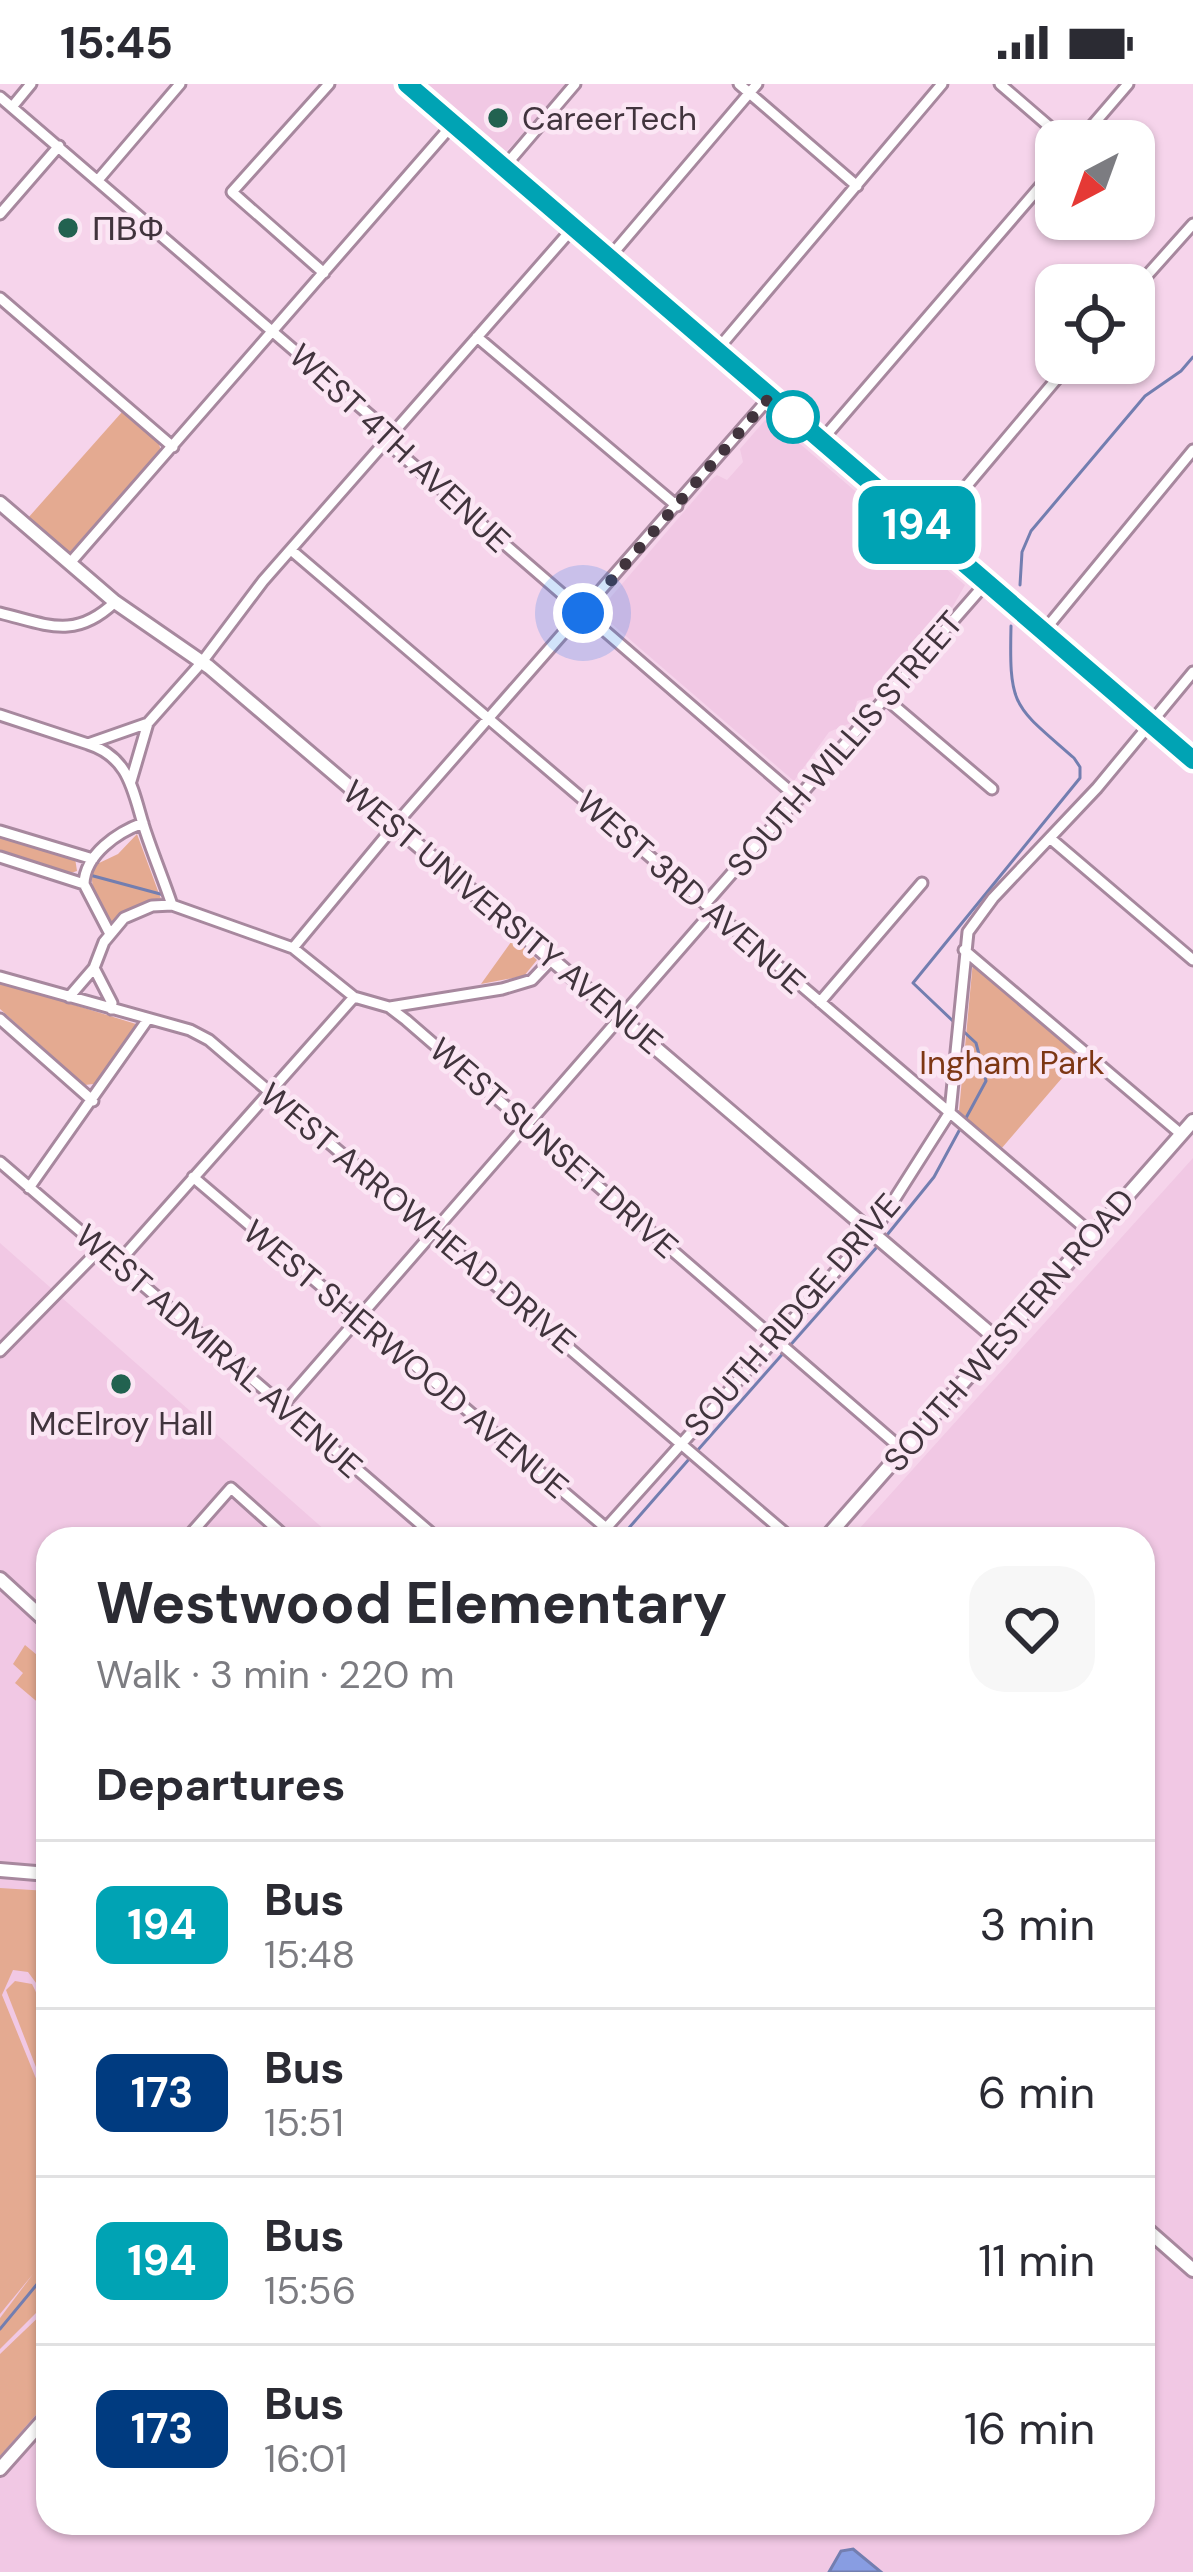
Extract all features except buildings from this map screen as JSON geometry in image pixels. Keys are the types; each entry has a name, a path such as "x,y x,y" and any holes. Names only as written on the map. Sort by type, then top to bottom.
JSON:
{"highway":[{"path":"407,84 1193,760"}],"street":[{"path":"12,107 31,84"},
{"path":"98,180 180,84"},
{"path":"324,273 232,192 329,84"},
{"path":"505,166 575,84"},
{"path":"739,84 753,88 857,186"},
{"path":"716,350 942,84"},
{"path":"1000,84 1042,120"},
{"path":"1097,120 1128,84"},
{"path":"608,259 753,88"},
{"name":"WEST 4TH AVENUE","path":"0,97 380,424 388,440 799,799"},
{"path":"70,563 453,124"},
{"path":"0,214 58,146"},
{"path":"821,442 1035,192"},
{"path":"1155,267 1193,224"},
{"path":"130,782 148,723 291,550 573,228"},
{"path":"0,298 173,447"},
{"path":"477,337 677,506"},
{"path":"927,533 1052,384"},
{"path":"293,947 770,397"},
{"path":"1043,632 1193,450"},
{"name":"WEST UNIVERSITY AVENUE","path":"0,503 115,602 202,662 999,1341"},
{"name":"WEST 3RD AVENUE","path":"291,550 1092,1234"},
{"name":"SOUTH WILLIS STREET","path":"282,1406 528,1126 799,799 985,584"},
{"path":"0,614 73,627 95,621 115,602"},
{"name":"SOUTH RIDGE DRIVE","path":"619,1527 681,1442 773,1337 879,1238 950,1112 968,932 1193,671"},
{"path":"886,698 992,789"},
{"path":"0,715 113,755 130,782 172,904 152,906 124,918 110,934 94,968 69,997"},
{"path":"88,744 148,723"},
{"path":"110,934 84,884 84,873 104,846 143,823"},
{"path":"0,831 93,859"},
{"path":"1051,839 1193,960"},
{"path":"0,857 84,884"},
{"path":"820,1002 922,883"},
{"name":"WEST SUNSET DRIVE","path":"172,904 293,947 354,997 389,1007 904,1450"},
{"path":"964,950 1181,1134"},
{"path":"389,1007 502,989 532,980 552,959"},
{"path":"94,968 111,1009"},
{"name":"WEST ARROWHEAD DRIVE","path":"0,977 190,1030 209,1040 778,1527"},
{"path":"116,1264 354,997"},
{"path":"0,1019 93,1101"},
{"path":"29,1188 148,1019"},
{"name":"SOUTH WESTERN ROAD","path":"836,1527 1193,1121"},
{"name":"WEST ADMIRAL AVENUE","path":"0,1162 424,1527"},
{"name":"WEST SHERWOOD AVENUE","path":"193,1178 606,1527"},
{"path":"0,1351 100,1250"},
{"path":"197,1527 231,1488 275,1527"},
{"path":"0,1579 36,1612"},
{"path":"0,1870 36,1873"},
{"path":"1155,2237 1193,2270"},
{"path":"0,2469 36,2428"}],"shaded area":[{"name":"CareerTech","path":"415,84 568,84 504,154"},
{"path":"771,419 965,585 949,613 875,696 857,701 853,722 829,732 794,781 598,612 712,479 717,475 727,480 743,462 740,449"},
{"path":"1193,1158 1193,2572 0,2572 0,1243 321,1527 36,1527 36,2535 1155,2535 1155,1527 861,1527"}],"green space":[{"path":"122,412 161,451 69,553 28,518"},
{"path":"137,834 161,899 111,927 93,890 91,871 118,854"},
{"path":"0,835 75,858 77,871 68,874 0,854"},
{"path":"514,938 537,960 524,976 481,984"},
{"name":"Ingham Park","path":"973,961 1080,1057 1001,1149 959,1111"},
{"path":"0,982 136,1024 101,1083 85,1085 0,1009"},
{"path":"25,1645 36,1654 36,1701 15,1683 23,1673 13,1664"},
{"path":"0,1888 36,1890 36,1983 28,1972 13,1970 2,1995 36,2079 36,2313 0,2349 0,2318 33,2274 0,2314"},
{"path":"15,1981 32,1984 36,1994 36,2067 6,1990"},
{"path":"36,2320 36,2415 0,2456 0,2354"}],"water":[{"path":"853,2549 881,2572 829,2572 841,2551"}],"waterway":[{"path":"1020,585 1022,552 1031,531 1145,396 1193,357"},
{"path":"955,1023 913,983 1080,778 1074,758 1019,703 1012,674 1011,626"},
{"path":"86,874 164,895"},
{"path":"883,1240 934,1177 986,1081 976,1043 962,1030"},
{"path":"697,1451 877,1247"},
{"path":"630,1527 690,1458"},
{"path":"0,2329 36,2286"}],"bus line":[{"name":"194","path":"407,84 1193,760"}],"place":[{"name":"CareerTech","path":"498,118"},
{"name":"ΠΒΦ","path":"68,228"},
{"name":"McElroy Hall","path":"121,1384"}],"route":[{"path":"583,613 770,397 793,417"}]}
